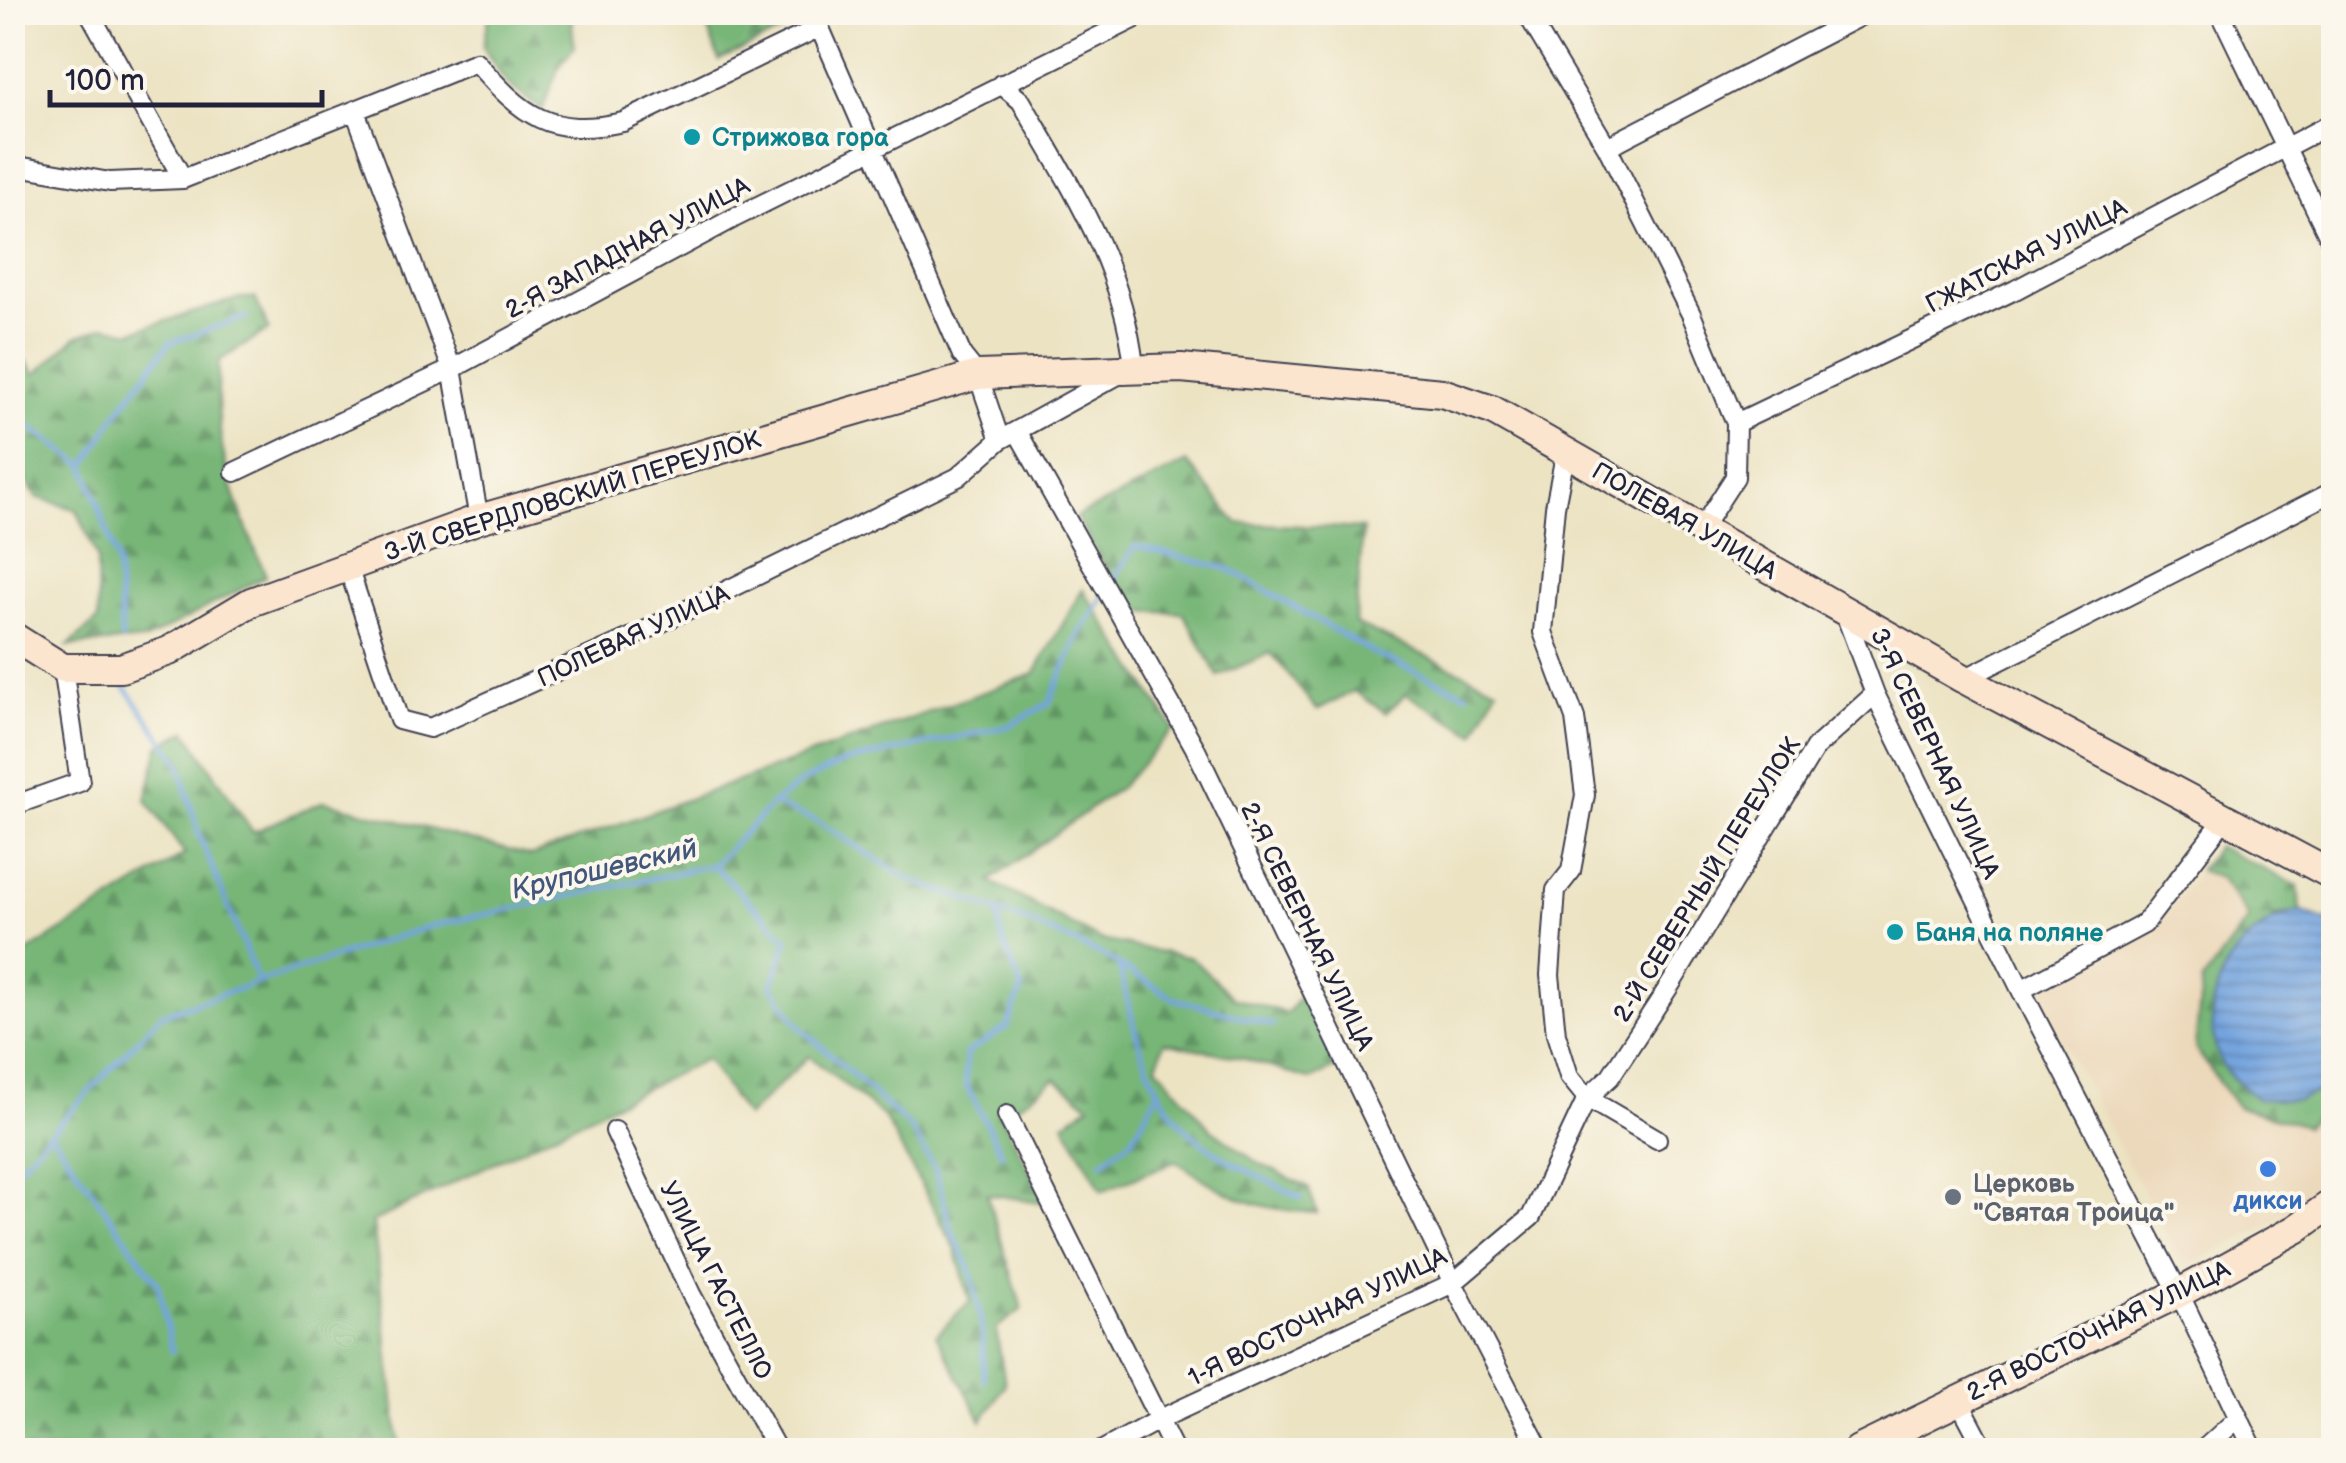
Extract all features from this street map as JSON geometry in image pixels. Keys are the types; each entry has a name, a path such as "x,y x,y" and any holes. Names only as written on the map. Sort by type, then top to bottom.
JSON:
{"main road":[{"name":"ПОЛЕВАЯ УЛИЦА","path":"978,375 1134,366 1328,379 1442,393 1492,410 1964,679 2334,876"},
{"name":"3-Й СВЕРДЛОВСКИЙ ПЕРЕУЛОК","path":"63,668 120,668 170,652 251,602 479,519 978,375"},
{"path":"12,636 63,668"},
{"name":"2-Я ВОСТОЧНАЯ УЛИЦА","path":"1858,1450 2179,1293 2296,1230 2334,1202"}],"street":[{"path":"89,12 183,179"},
{"name":"2-Я ЗАПАДНАЯ УЛИЦА","path":"235,472 452,369 874,146 1148,12"},
{"path":"1526,12 1608,147 1692,314 1736,424 1735,476 1700,531"},
{"path":"1608,147 1868,12"},
{"path":"2220,12 2334,248"},
{"path":"12,165 110,182 183,179 476,62 513,105 558,128 594,128 623,122 817,20"},
{"name":"2-Я СЕВЕРНАЯ УЛИЦА","path":"817,20 962,355 978,375 1009,435 1194,746 1454,1283 1540,1450"},
{"path":"1001,84 1022,101 1102,240 1130,336 1134,366 1009,435"},
{"path":"356,111 452,369 479,519"},
{"name":"ГЖАТСКАЯ УЛИЦА","path":"1736,424 2015,290 2334,122"},
{"name":"ПОЛЕВАЯ УЛИЦА","path":"348,566 399,720 430,728 632,637 958,477 1009,435"},
{"path":"1566,450 1555,507 1543,632 1575,718 1585,795 1571,871 1556,890 1550,975 1569,1076 1587,1098 1657,1139"},
{"path":"1964,679 2334,491"},
{"name":"3-Я СЕВЕРНАЯ УЛИЦА","path":"1844,610 1875,694 2021,990 2179,1293 2254,1450"},
{"path":"12,806 80,782 63,668"},
{"name":"2-Й СЕВЕРНЫЙ ПЕРЕУЛОК","path":"1587,1098 1610,1077 1672,982 1815,748 1875,694"},
{"path":"2021,990 2144,924 2223,820"},
{"name":"1-Я ВОСТОЧНАЯ УЛИЦА","path":"1103,1450 1160,1419 1454,1283 1531,1217 1587,1098"},
{"path":"1007,1114 1174,1450"},
{"name":"УЛИЦА ГАСТЕЛЛО","path":"615,1131 691,1294 777,1450"},
{"path":"1958,1398 1985,1450"},
{"path":"2202,1450 2238,1418"}],"shaded area":[{"path":"2199,870 2220,878 2249,918 2202,982 2306,1126 2333,1100 2333,1168 2318,1198 2185,1269 2035,991 2155,933"}],"green space":[{"path":"490,13 571,13 574,47 558,69 542,110 506,83 483,47"},
{"path":"702,13 787,13 792,27 719,60"},
{"path":"240,298 255,298 269,330 219,361 219,422 235,496 266,576 145,640 68,646 98,620 97,557 77,510 36,497 13,459 13,346 36,374 76,337 106,326 130,332"},
{"path":"1187,462 1237,523 1363,529 1355,624 1497,688 1475,734 1406,694 1386,713 1354,691 1317,710 1271,653 1218,676 1183,613 1132,611 1076,517"},
{"path":"1083,589 1174,729 1120,787 990,881 1101,940 1192,958 1233,998 1287,1013 1302,994 1338,1066 1311,1080 1242,1058 1164,1042 1157,1066 1211,1129 1258,1163 1308,1187 1317,1213 1258,1205 1212,1184 1176,1161 1102,1191 1064,1123 1090,1105 1055,1078 1015,1108 999,1111 1046,1203 987,1194 1022,1309 996,1329 1005,1384 982,1421 936,1335 970,1301 955,1248 884,1117 809,1056 746,1117 706,1059 373,1222 400,1450 13,1450 13,961 185,854 146,800 159,746 186,731 253,832 324,801 531,856 1034,674"},
{"path":"2217,846 2298,886 2300,911 2274,917 2333,1085 2333,1100 2306,1126 2237,1107 2195,1048 2202,982 2249,918 2220,878 2199,870"}],"water":[{"path":"2300,911 2333,923 2333,1085 2298,1100 2257,1099 2231,1076 2220,1060 2214,1036 2217,989 2226,967 2257,932"}],"waterway":[{"path":"85,466 113,419 169,343 246,317"},
{"path":"12,414 85,466 117,561 122,640"},
{"path":"1111,584 1135,546 1229,569 1377,655 1467,694"},
{"path":"774,803 802,782 844,762 1009,726 1049,703 1079,635 1105,594"},
{"path":"123,684 179,762 199,835 259,983"},
{"name":"Крупошевский","path":"12,1174 162,1014 427,927 713,865 773,804 817,821 908,879 1032,923 1106,957 1175,999 1273,1025"},
{"path":"713,865 788,940 772,985 799,1026 910,1127 935,1169 951,1229 972,1274 982,1327 984,1380"},
{"path":"998,911 1001,936 1022,989 1007,1027 966,1054 966,1085 1002,1154"},
{"path":"1119,965 1146,1063 1169,1108 1185,1128 1216,1153 1301,1198"},
{"path":"1102,1162 1132,1139 1159,1091"},
{"path":"51,1133 158,1284 172,1351"}],"place":[{"name":"Стрижова гора","path":"692,137"},
{"name":"Баня на поляне","path":"1895,932"},
{"name":"дикси","path":"2268,1169"},
{"name":"Церковь \"Святая Троица\"","path":"1953,1197"}]}
